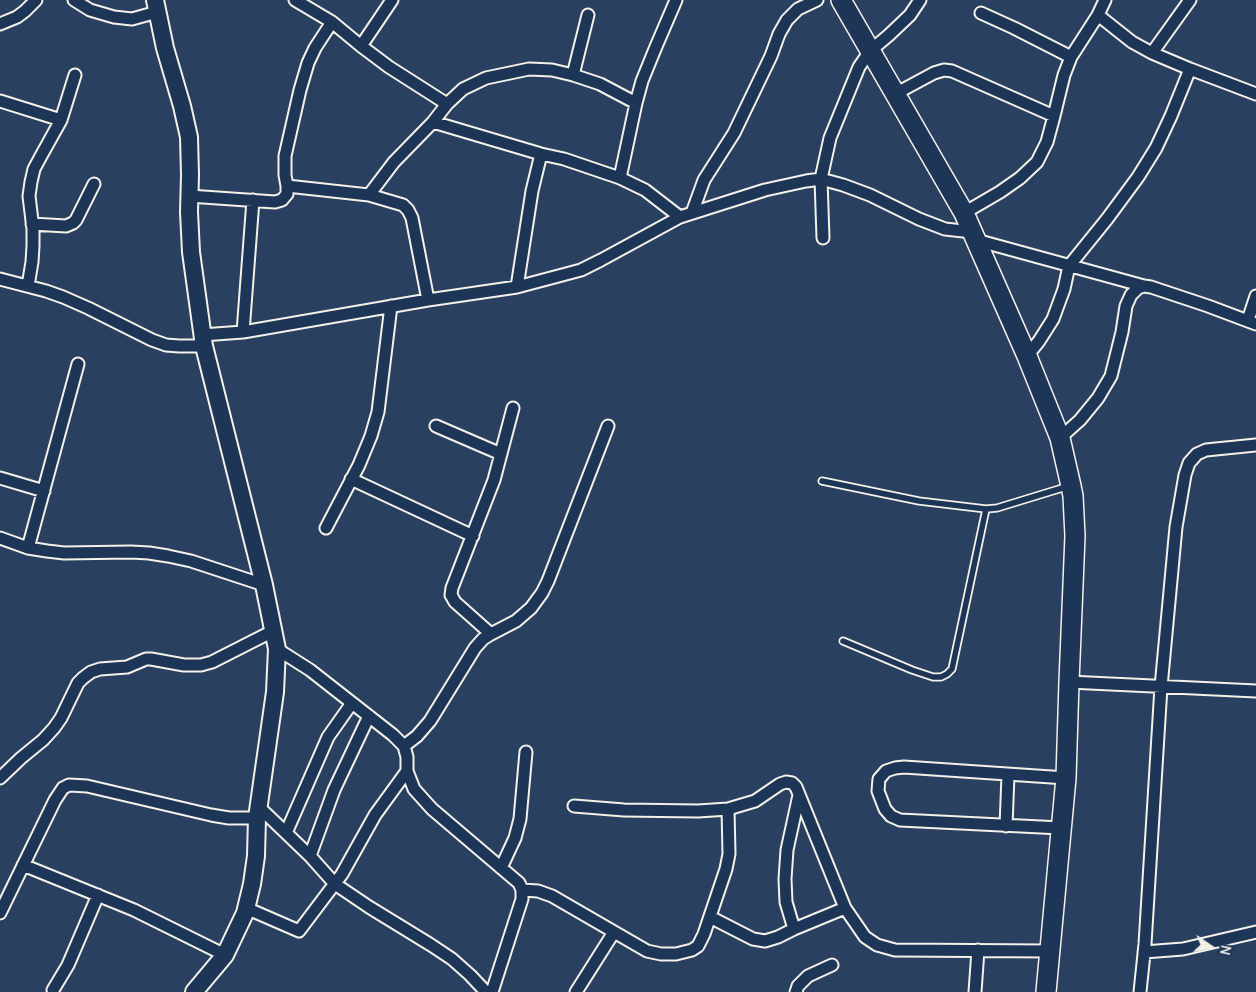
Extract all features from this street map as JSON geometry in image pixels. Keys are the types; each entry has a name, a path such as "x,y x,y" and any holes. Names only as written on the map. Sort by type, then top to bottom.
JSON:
{"main road":[{"path":"841,0 964,213 1027,356 1060,438 1071,486 1075,536 1066,778 1046,992"}],"street":[{"path":"0,24 17,17 36,0"},
{"path":"74,0 90,10 132,20 156,6 165,48 189,136 188,212 190,252 203,340 264,585 278,650 275,692 258,812 256,856 252,884 246,908 225,955 194,992"},
{"path":"361,46 392,0"},
{"path":"620,178 642,81 676,0"},
{"path":"692,213 704,180 734,133 771,56 779,34 798,9 817,0"},
{"path":"823,238 821,180 830,138 859,67 870,51 889,36 910,15 920,0"},
{"path":"1152,53 1190,0"},
{"path":"303,2 332,22 389,67 447,104"},
{"path":"964,213 1020,178 1037,162 1047,142 1064,75 1071,57 1100,6 1132,42 1152,53 1190,69 1256,94"},
{"path":"980,14 1014,28 1071,57"},
{"path":"573,75 588,15"},
{"path":"189,196 275,202 282,200 287,194 285,156 300,90 308,63 315,48 332,22"},
{"path":"369,195 394,162 433,122 447,104 463,89 486,78 529,69 552,70 600,84 636,103"},
{"path":"1027,356 1039,342 1053,319 1064,289 1069,266 1138,177 1156,148 1190,69"},
{"path":"895,94 934,73 944,70 952,71 1054,116"},
{"path":"28,286 32,262 32,224 29,196 31,182 34,169 61,120 75,75"},
{"path":"0,101 61,120"},
{"path":"433,122 564,159 620,178 645,190 680,217"},
{"path":"517,287 532,191 541,154"},
{"path":"0,279 54,294 88,308 152,340 166,345 179,346 243,332 391,306 517,287 580,270 680,217 765,190 806,181 821,180 843,185 870,195 919,219 945,229 1144,286 1252,322 1256,296"},
{"path":"32,224 66,226 72,223 76,220 94,184"},
{"path":"287,186 369,195 403,205 412,218 428,300"},
{"path":"243,332 252,200"},
{"path":"1060,438 1080,420 1098,398 1111,376 1122,332 1126,306 1131,295 1138,288 1144,286"},
{"path":"326,528 372,436 378,412 391,306"},
{"path":"28,548 78,364"},
{"path":"491,634 455,602 452,588 494,480 513,408"},
{"path":"436,426 501,454"},
{"path":"404,746 417,736 430,721 475,648 483,639 516,621 531,608 542,593 608,426"},
{"path":"1140,992 1161,687 1176,527 1185,475 1189,463 1197,454 1206,450 1256,445"},
{"path":"0,478 44,491"},
{"path":"351,479 473,536"},
{"path":"0,538 28,548 47,552 131,552 168,556 191,561 264,585"},
{"path":"0,778 54,728 78,683 92,672 127,667 146,659 184,665 201,665 212,662 274,631"},
{"path":"278,650 310,670 393,735 404,746 407,757 407,771 414,789 432,809 519,883 522,890 522,899 492,992"},
{"path":"1069,682 1161,687 1255,689"},
{"path":"286,833 328,737 352,703"},
{"path":"310,856 334,790 369,716"},
{"path":"501,868 515,838 520,819 526,752"},
{"path":"1061,828 900,820 891,816 885,809 878,791 879,778 886,771 904,767 1066,778"},
{"path":"246,908 299,931 335,884 375,815 407,771"},
{"path":"1006,826 1008,775"},
{"path":"574,806 624,810 698,811 728,809 755,802 780,784 792,783 796,787 845,908 865,937 877,945 895,950 1050,951"},
{"path":"0,913 59,793 69,785 87,786 229,818 258,812 286,833 335,884 452,959 486,992"},
{"path":"794,929 786,902 785,879 787,850 799,795"},
{"path":"522,890 538,891 552,896 647,951 661,954 676,954 692,950 698,946 704,934 726,869 729,854 728,809"},
{"path":"23,865 134,910 225,955"},
{"path":"53,990 68,965 98,895"},
{"path":"710,917 753,939 765,941 778,938 794,929 845,908"},
{"path":"576,992 614,932"},
{"path":"1144,952 1183,949 1256,932"},
{"path":"975,992 978,950"},
{"path":"796,992 798,986 808,976 832,965"}],"lane":[{"path":"822,481 919,501 986,509 997,508 1071,486"},
{"path":"843,641 933,677 941,677 947,674 952,668 986,509"}]}
